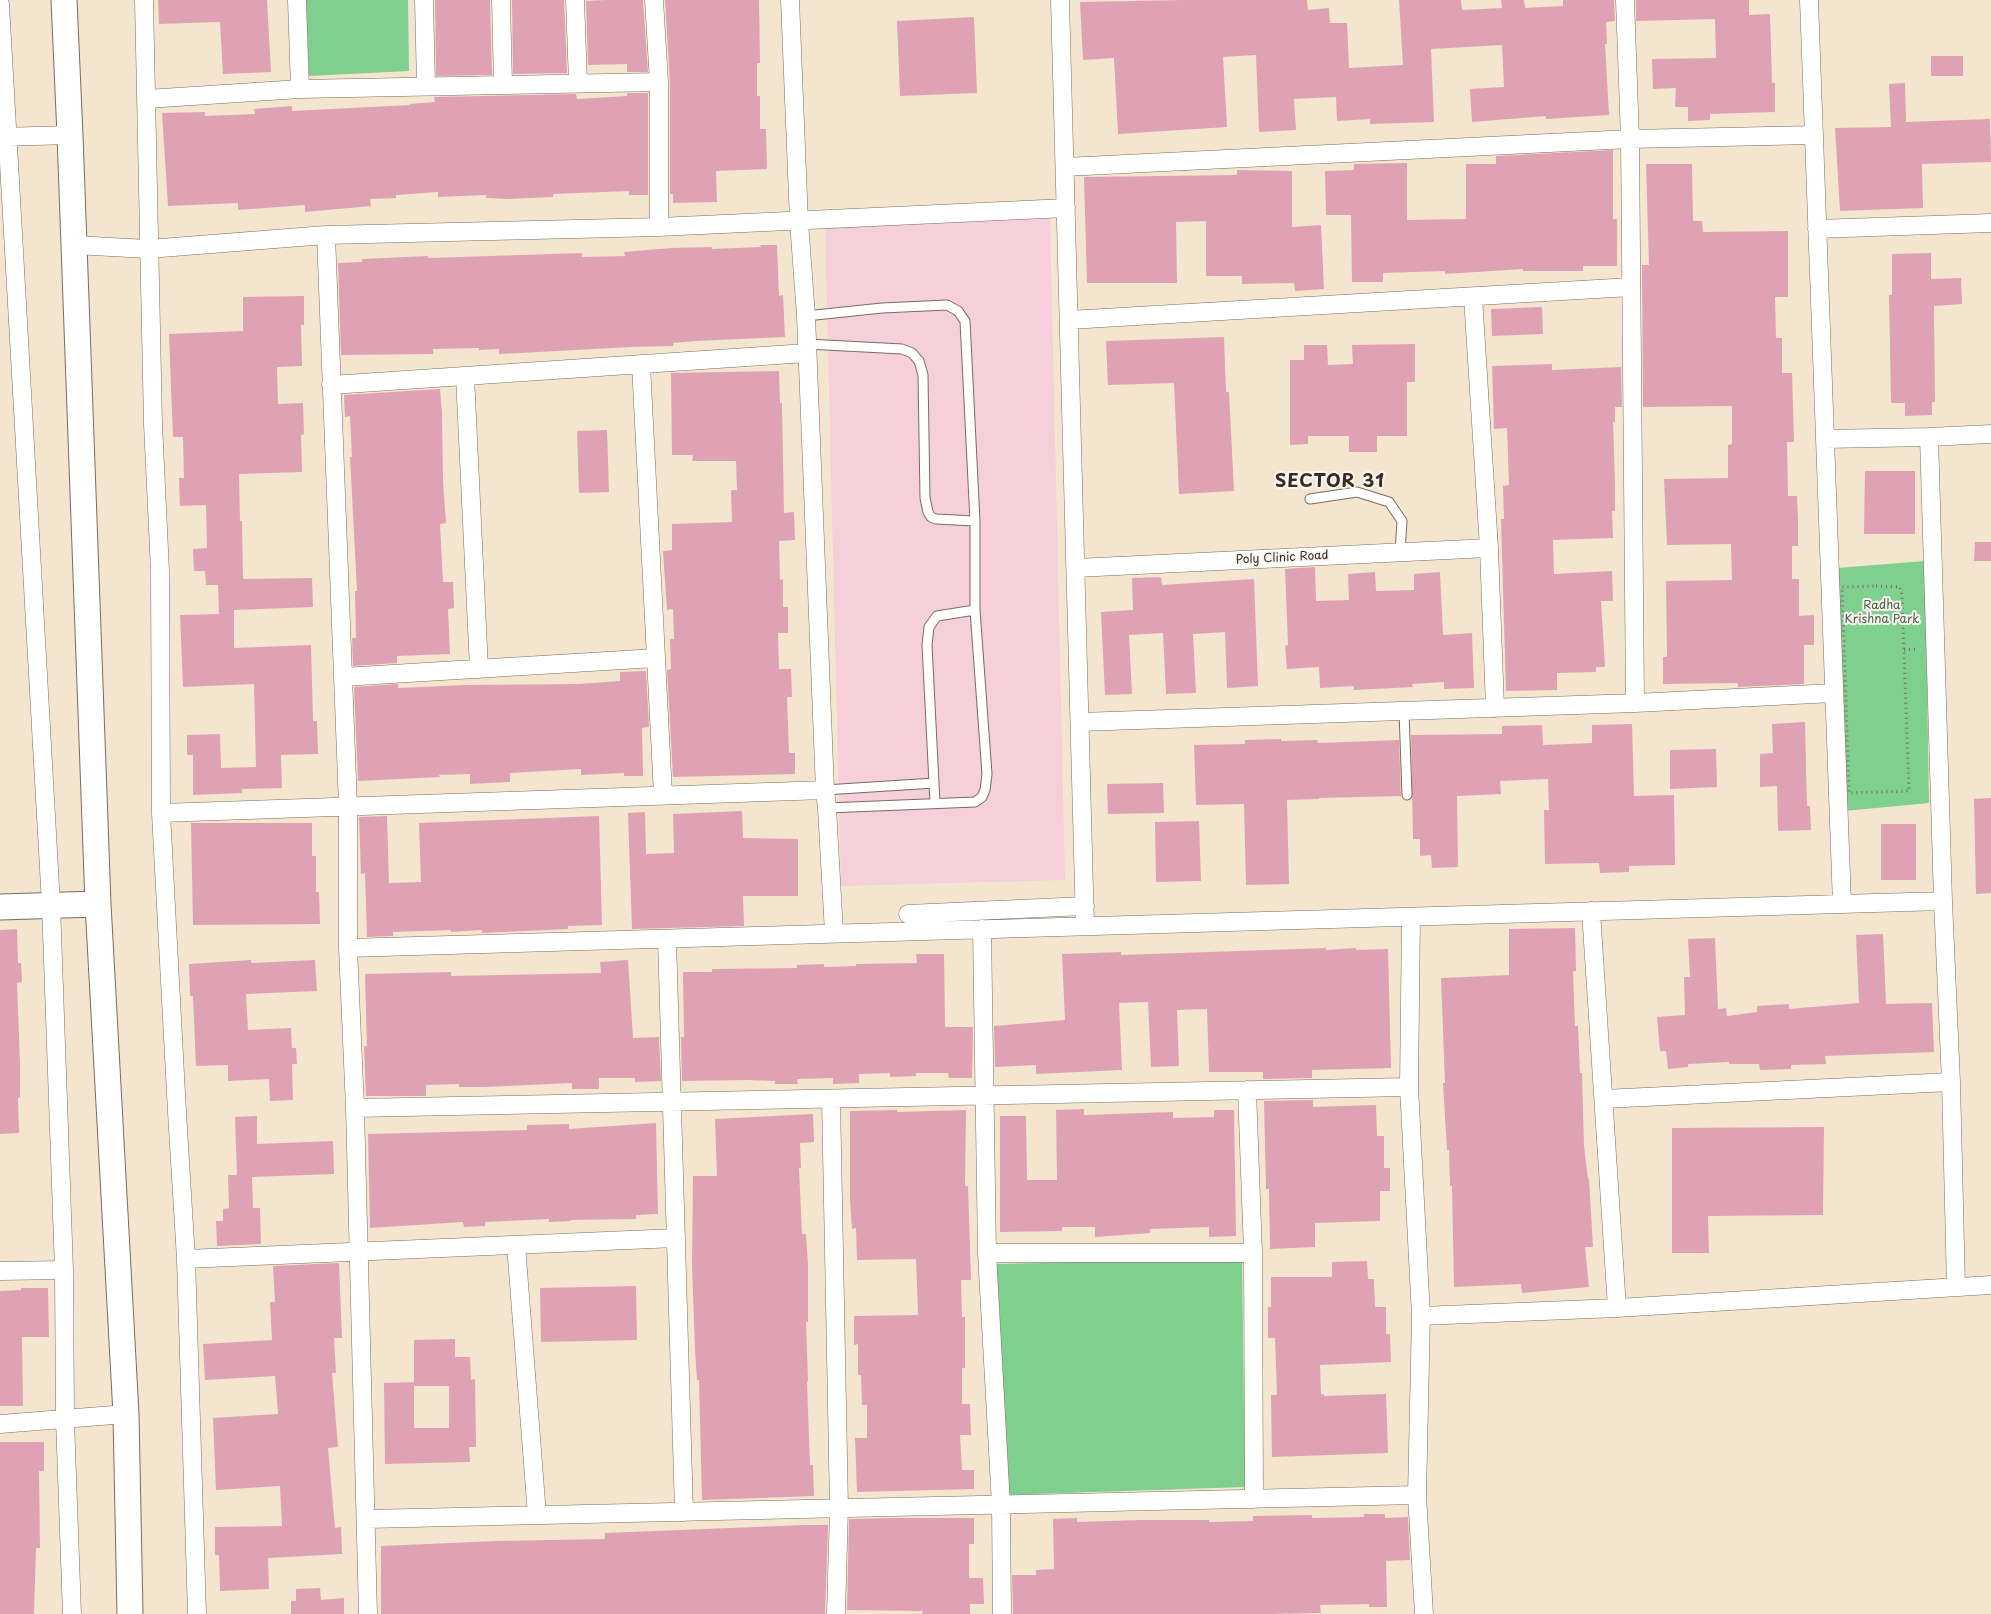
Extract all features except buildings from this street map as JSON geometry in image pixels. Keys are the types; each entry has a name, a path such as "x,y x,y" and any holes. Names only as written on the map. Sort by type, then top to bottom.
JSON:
{"street":[{"path":"64,0 98,904 126,1414 130,1614"},
{"path":"144,0 148,249 153,424 160,571 161,813 176,1112 186,1259 197,1614"},
{"path":"297,0 300,89"},
{"path":"424,0 426,85"},
{"path":"501,0 503,84"},
{"path":"575,0 578,82"},
{"path":"654,0 659,82 659,228"},
{"path":"790,0 799,222 806,316 824,790 827,808 834,934"},
{"path":"1060,0 1085,926"},
{"path":"1625,0 1630,139 1635,703"},
{"path":"1809,0 1842,904"},
{"path":"0,4 7,283 51,904 64,1270 65,1420 72,1614"},
{"path":"147,99 300,89 578,82 659,82"},
{"path":"3,137 70,135"},
{"path":"1065,167 1630,139 1814,135"},
{"path":"74,245 148,249 326,234 659,228 1066,208"},
{"path":"1817,229 1991,223"},
{"path":"326,234 348,806 348,948 355,1108 368,1614"},
{"path":"1069,320 1631,288"},
{"path":"1473,297 1489,548 1495,708"},
{"path":"331,385 641,364 807,349"},
{"path":"641,364 663,795"},
{"path":"464,376 479,669"},
{"path":"1825,439 1991,434"},
{"path":"1929,437 1943,901 1951,1082 1956,1287"},
{"name":"Poly Clinic Road","path":"1076,568 1489,548"},
{"path":"343,677 656,658"},
{"path":"1080,722 1635,703 1834,693"},
{"path":"161,813 824,790"},
{"path":"348,948 1943,901"},
{"path":"0,906 98,904"},
{"path":"908,914 1085,906"},
{"path":"1591,912 1617,1308"},
{"path":"1411,917 1409,1087 1421,1316 1418,1495 1424,1614"},
{"path":"982,929 987,1253 1001,1505 1002,1614"},
{"path":"667,938 684,1512"},
{"path":"1604,1099 1951,1082"},
{"path":"355,1108 1409,1087"},
{"path":"1247,1090 1253,1253 1254,1499"},
{"path":"831,1099 839,1508 836,1614"},
{"path":"186,1259 676,1238"},
{"path":"516,1245 537,1515"},
{"path":"987,1253 1253,1253"},
{"path":"0,1270 64,1270"},
{"path":"1421,1316 1617,1308 1991,1286"},
{"path":"0,1424 126,1414"},
{"path":"367,1519 1418,1495"}],"lane":[{"path":"806,316 882,308 947,305 958,311 965,321 976,521 975,610 986,774 985,790 982,797 975,802 827,808"},
{"path":"807,349 902,349 912,353 919,362 923,375 925,498 928,512 936,519 976,521"},
{"path":"1310,499 1357,492 1389,502 1402,521 1400,553"},
{"path":"935,803 926,645 929,627 937,616 975,610"},
{"path":"1404,711 1407,796"},
{"path":"824,790 934,783"}],"path":[{"path":"1842,587 1900,587 1902,596 1909,791 1849,793 1842,587"}],"shaded area":[{"path":"1050,217 1065,880 841,886 825,223"}],"green space":[{"path":"306,0 408,0 409,71 309,76"},
{"name":"Radha Krishna Park","path":"1925,561 1929,803 1844,811 1837,568"},
{"path":"1242,1258 1245,1487 1004,1495 996,1264"}],"district":[{"name":"SECTOR 31","path":"1330,482"}]}
